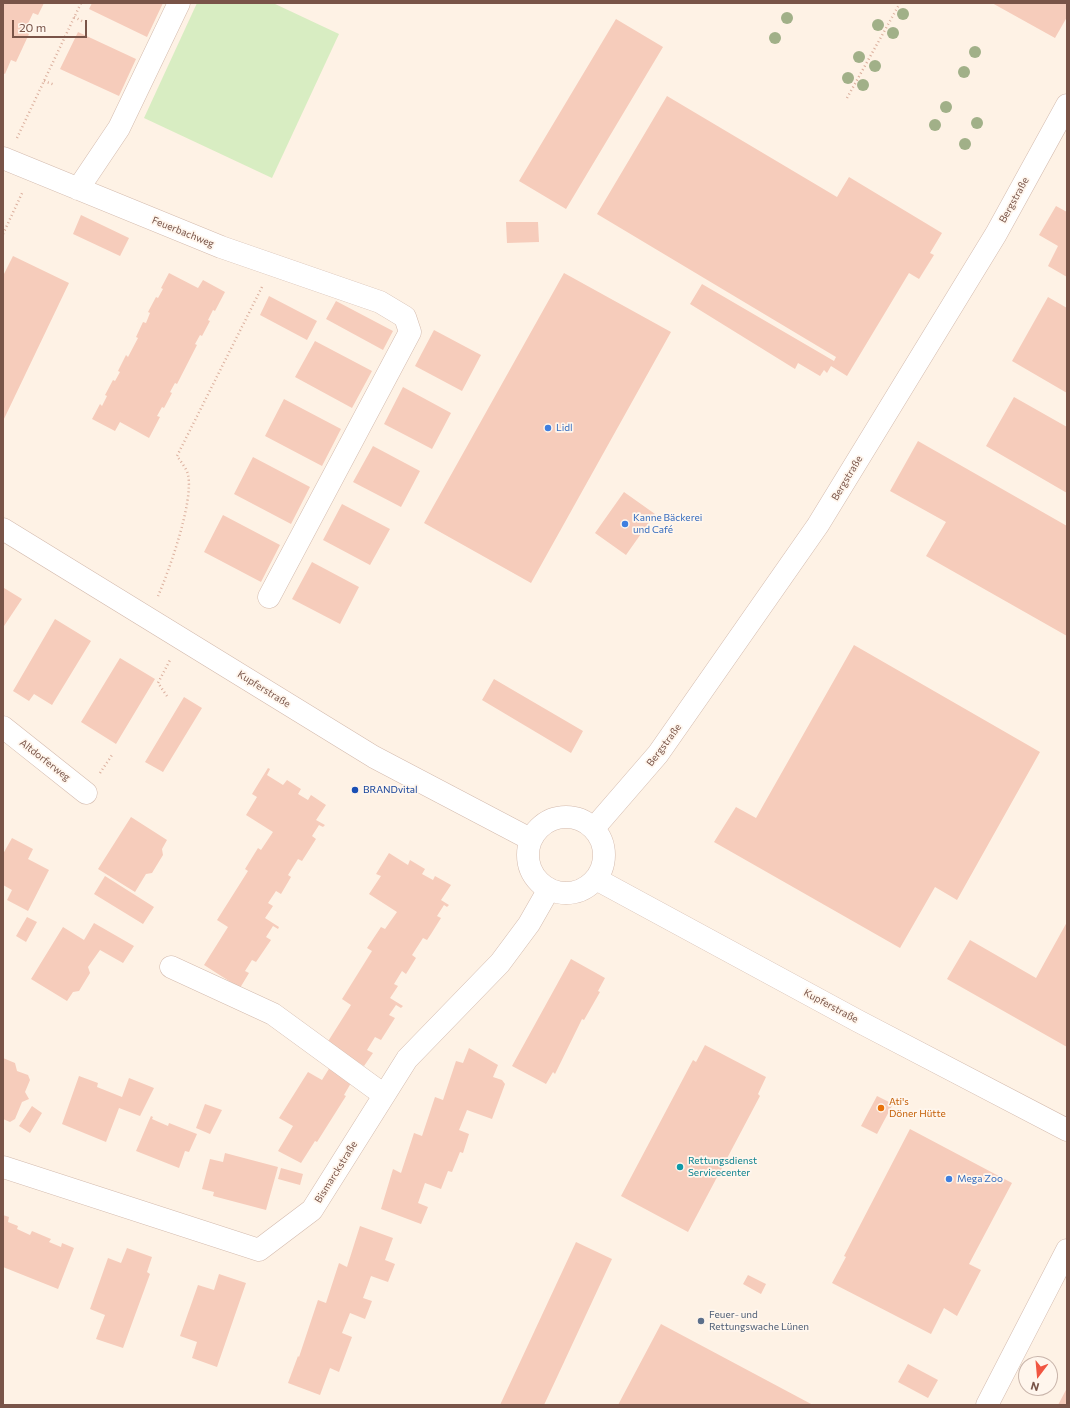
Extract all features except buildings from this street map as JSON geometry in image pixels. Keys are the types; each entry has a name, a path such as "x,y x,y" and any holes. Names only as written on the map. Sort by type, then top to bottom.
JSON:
{"street":[{"path":"78,189 119,128 179,3"},
{"name":"Bergstraße","path":"594,828 658,754 818,525 996,234 1067,105"},
{"name":"Feuerbachweg","path":"5,159 221,247 380,302 405,317 410,332 269,597"},
{"name":"Kupferstraße","path":"3,529 374,756 530,839"},
{"name":"Altdorferweg","path":"3,727 86,793"},
{"path":"560,816 570,816 584,820 594,828 599,834 604,847 603,868 596,879 586,888 573,893 562,893 549,889 536,879 529,867 528,852 530,839 537,829 547,821 560,816"},
{"name":"Kupferstraße","path":"596,879 858,1021 1067,1130"},
{"name":"Bismarckstraße","path":"3,1168 259,1250 312,1210 407,1059 500,963 529,924 549,889"},
{"path":"171,967 273,1014 384,1095"},
{"path":"986,1405 1067,1250"}],"path":[{"path":"5,159 81,3"},
{"path":"846,98 900,3"},
{"path":"74,17 84,22"},
{"path":"44,81 55,85"},
{"path":"3,234 32,170"},
{"path":"149,618 160,592 179,536 190,488 188,473 177,456 273,265"},
{"path":"164,670 158,683 167,696"}],"green space":[{"path":"197,3 273,3 339,34 272,178 144,118"}],"place":[{"name":"Lidl","path":"548,428"},
{"name":"Kanne Bäckerei und Café","path":"625,524"},
{"name":"BRANDvital","path":"355,790"},
{"name":"Ati's Döner Hütte","path":"881,1108"},
{"name":"Rettungsdienst Servicecenter","path":"680,1167"},
{"name":"Mega Zoo","path":"949,1179"},
{"name":"Feuer- und Rettungswache Lünen","path":"701,1321"}]}
